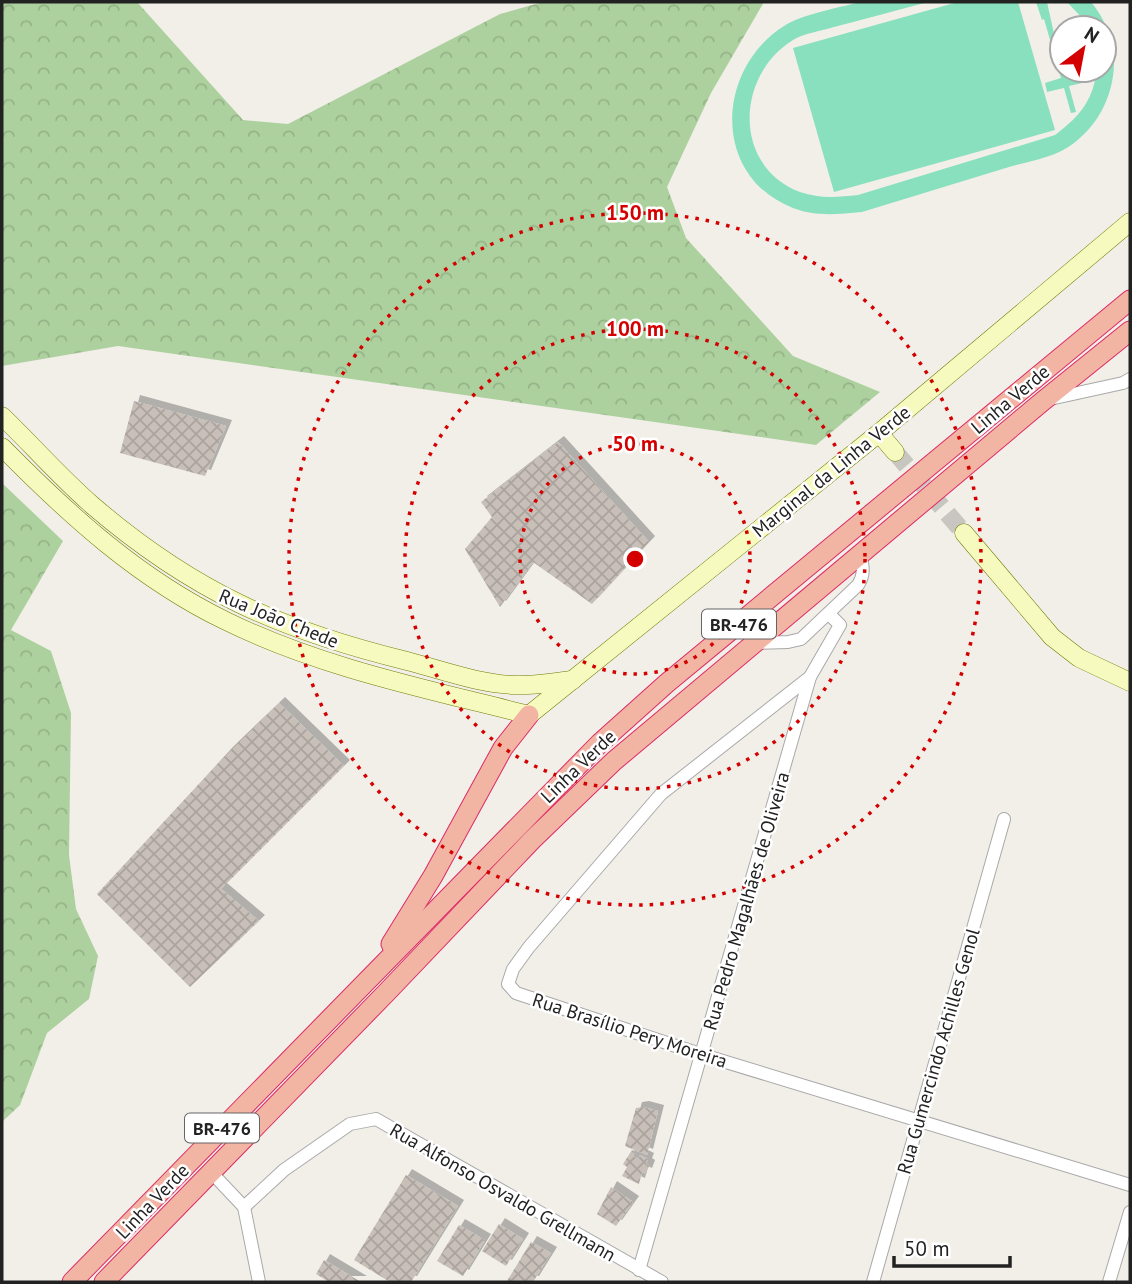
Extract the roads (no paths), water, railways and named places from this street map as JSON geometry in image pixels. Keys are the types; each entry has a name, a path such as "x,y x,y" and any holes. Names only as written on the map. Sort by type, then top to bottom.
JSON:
{"highway":[{"name":"Linha Verde","path":"72,1282 568,775 640,706 1130,300"},
{"name":"Linha Verde","path":"104,1282 572,800 656,724 1130,331"},
{"path":"372,975 433,876 503,748 529,715"}],"main road":[{"name":"Marginal da Linha Verde","path":"529,715 879,433 1130,222"},
{"name":"Rua João Chede","path":"2,416 90,503 135,540 190,578 254,612 331,641 484,681 524,685 573,680"},
{"path":"879,433 895,452"},
{"name":"Rua João Chede","path":"2,447 60,504 110,547 170,590 225,621 323,660 529,715"},
{"path":"964,533 1052,637 1079,658 1130,682"}],"street":[{"path":"1043,401 1123,383 1130,379"},
{"path":"753,643 801,639 863,578 860,554"},
{"name":"Rua Pedro Magalhães de Oliveira","path":"639,1270 810,677 840,625 829,614"},
{"name":"Rua Brasílio Pery Moreira","path":"810,677 662,794 529,947 513,969 508,984 516,992 703,1055 1130,1185"},
{"name":"Rua Gumercindo Achilles Genol","path":"873,1282 1004,819"},
{"name":"Rua Alfonso Osvaldo Grellmann","path":"244,1207 284,1170 350,1124 376,1119 662,1282"},
{"path":"211,1172 244,1207 259,1282"},
{"path":"1109,1282 1130,1212"}],"tunnel":[{"path":"895,452 964,533"}]}
